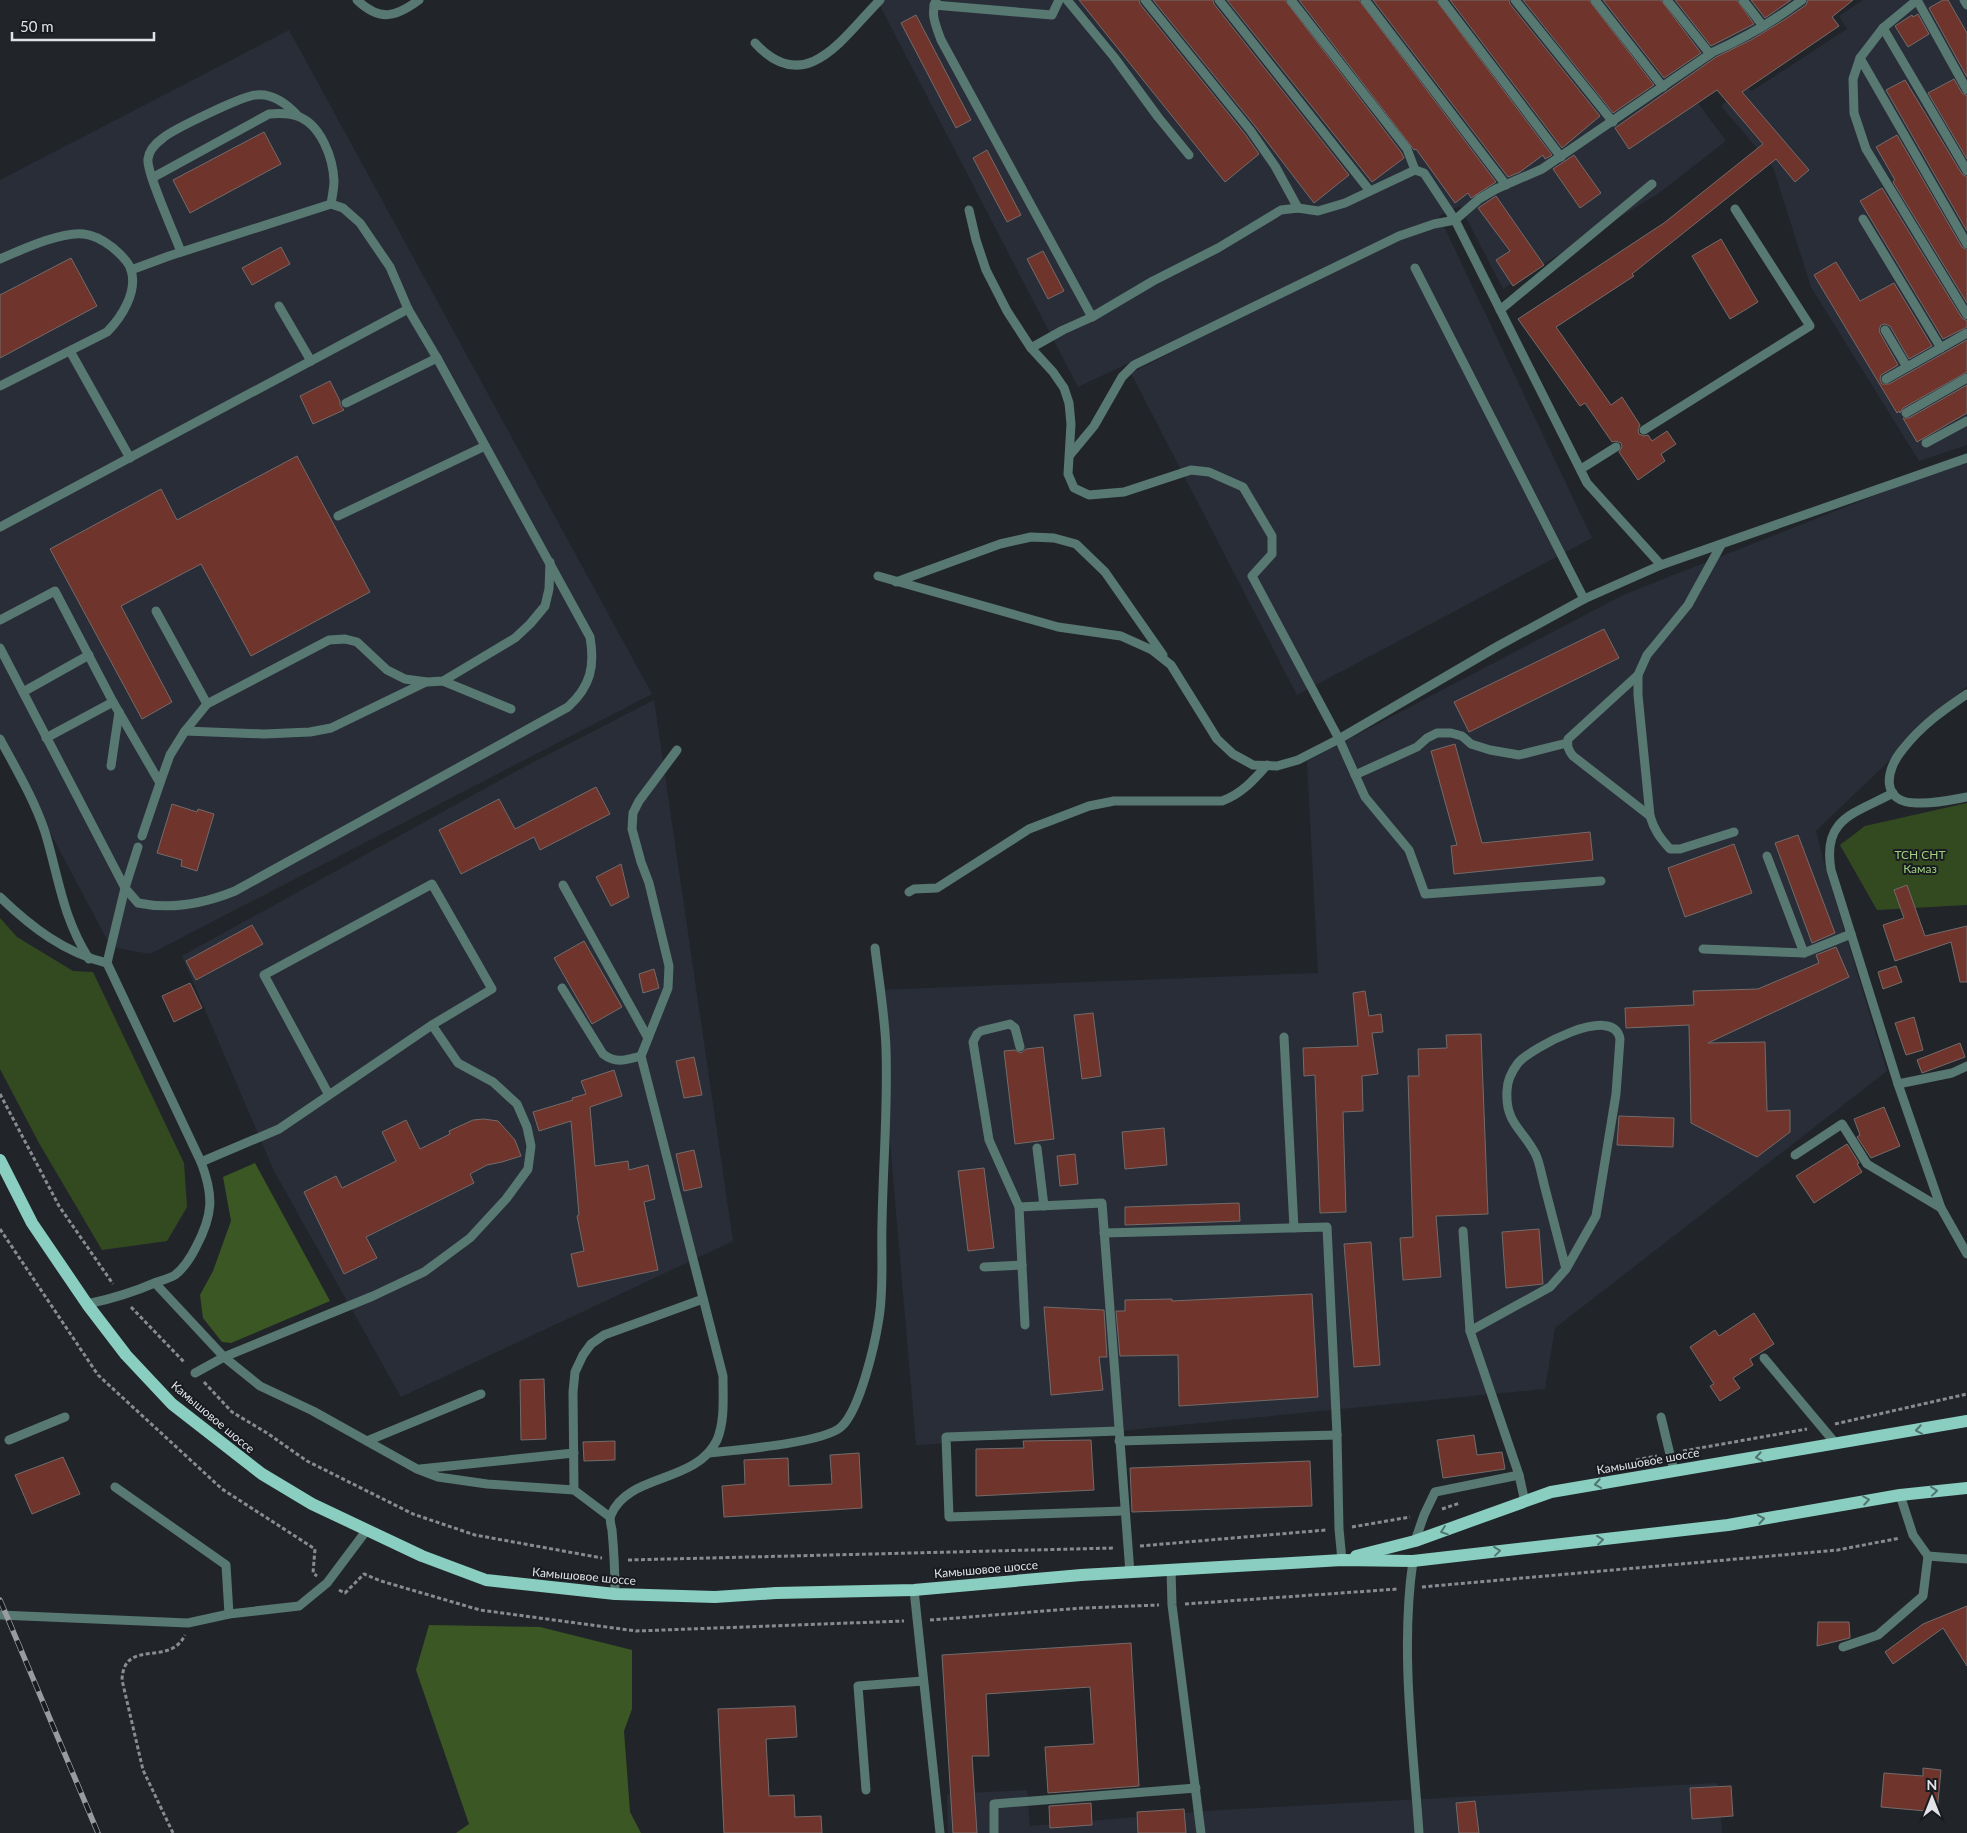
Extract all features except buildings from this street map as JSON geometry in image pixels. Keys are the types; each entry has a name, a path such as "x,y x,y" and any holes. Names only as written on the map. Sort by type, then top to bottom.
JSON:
{"main road":[{"name":"Камышовое шоссе","path":"0,1160 32,1223 88,1304 126,1355 172,1404 262,1474 312,1504 422,1556 486,1580 615,1594 715,1596 914,1590 1001,1581 1342,1560 1413,1561 1728,1525 1900,1495 1967,1488"},
{"name":"Камышовое шоссе","path":"1342,1560 1415,1541 1551,1492 1967,1422"}],"lane":[{"path":"357,0 364,7 378,14 392,15 402,12 419,0"},
{"path":"755,43 775,61 787,65 803,64 817,60 832,51 879,0"},
{"path":"1059,0 1052,15 935,3 933,18 941,40 1092,317"},
{"path":"1067,0 1114,57 1158,117 1189,155"},
{"path":"1144,0 1250,130 1275,166 1298,208"},
{"path":"1219,0 1370,191"},
{"path":"1291,0 1408,149 1415,170"},
{"path":"1365,0 1506,185"},
{"path":"1442,0 1561,157"},
{"path":"1516,0 1613,122"},
{"path":"1595,0 1663,87"},
{"path":"1667,0 1710,54"},
{"path":"1743,0 1764,26"},
{"path":"1070,455 1094,426 1122,377 1134,365 1399,236 1434,224 1455,220 1479,199 1496,189 1542,169 1710,54 1764,26 1802,0"},
{"path":"1967,90 1917,0 1883,28 1860,58 1852,79 1854,113 1866,148 1967,315"},
{"path":"1964,0 1967,5"},
{"path":"1883,28 1967,171"},
{"path":"1860,58 1967,244"},
{"path":"181,252 152,178 148,160 152,148 164,136 234,102 256,94 272,97 287,103 298,116 313,126 329,153 334,182 331,204"},
{"path":"152,178 269,114 282,113 298,116"},
{"path":"1031,348 1063,330 1092,317 1153,281 1218,248 1281,210 1298,208 1318,211 1345,203 1415,170 1424,173 1455,220 1587,483 1661,565"},
{"path":"1500,310 1652,184"},
{"path":"0,648 125,888 138,903 154,906 198,904 234,890 568,707 579,697 592,668 590,636 550,562 408,309 390,267 360,223 343,208 331,204 131,270"},
{"path":"1644,430 1810,326 1735,209"},
{"path":"970,210 976,240 986,270 1007,311 1031,348 1053,372 1064,388 1069,402 1070,455 1068,474 1074,488 1088,495 1124,492 1191,470 1209,472 1243,487 1272,536 1272,554 1252,576 1339,739 1365,797 1409,850 1425,894 1601,881"},
{"path":"1863,219 1941,348"},
{"path":"0,259 54,238 84,234 103,240 117,251 131,270 132,286 127,304 118,321 107,332 0,386"},
{"path":"1415,268 1584,599"},
{"path":"279,306 311,361"},
{"path":"0,527 408,309"},
{"path":"1885,330 1907,367"},
{"path":"1886,379 1967,333"},
{"path":"70,351 130,458"},
{"path":"346,403 437,358"},
{"path":"1906,413 1967,378"},
{"path":"1926,443 1967,421"},
{"path":"338,516 486,446"},
{"path":"1581,469 1616,447"},
{"path":"896,582 1000,544 1031,537 1054,538 1076,544 1105,572 1131,612 1171,665 1217,739 1233,754 1253,765 1277,766 1298,760 1339,739 1498,646 1584,599 1661,565 1967,458"},
{"path":"1650,816 1572,756 1568,751 1568,738 1638,675 1647,655 1688,605 1721,545"},
{"path":"443,681 515,638 530,624 545,606 549,590 550,562"},
{"path":"878,576 1058,627 1121,636 1152,650 1171,665"},
{"path":"0,620 55,591 113,702 160,783"},
{"path":"156,611 207,704"},
{"path":"142,836 170,755 207,704 329,640 345,639 357,642 387,670 405,679 427,682 443,681 511,709"},
{"path":"23,692 89,655"},
{"path":"1638,675 1638,695 1650,816 1654,828 1670,849 1680,850 1734,832"},
{"path":"186,731 264,734 310,732 331,728 427,682"},
{"path":"1967,694 1936,714 1902,749 1890,767 1888,775 1888,784 1893,793 1901,799 1917,803 1942,802 1967,797"},
{"path":"46,738 113,702"},
{"path":"111,766 119,712"},
{"path":"1355,775 1417,747 1427,738 1437,733 1451,732 1462,736 1471,744 1490,750 1519,755 1567,743"},
{"path":"0,739 34,803 72,929 89,958"},
{"path":"615,1594 616,1560 610,1517 618,1503 627,1494 687,1469 709,1452 720,1429 723,1406 723,1376 640,1056 668,988 669,966 651,892 632,828 633,813 639,801 677,750"},
{"path":"909,892 914,889 937,888 1029,830 1088,806 1114,801 1222,802 1236,796 1251,783 1266,765"},
{"path":"1893,793 1848,817 1836,827 1830,840 1831,870 1898,1084 1941,1208 1967,1254"},
{"path":"88,1304 121,1297 174,1276 191,1257 204,1233 209,1218 207,1177 201,1162 107,963 125,888 138,847"},
{"path":"1767,856 1804,953"},
{"path":"201,1162 279,1129 432,1025 492,989 432,884 264,975 329,1095"},
{"path":"563,885 648,1038"},
{"path":"0,897 21,917 64,947 89,958 107,963"},
{"path":"1703,949 1804,953 1851,934"},
{"path":"709,1452 772,1450 827,1434 839,1429 848,1420 855,1406 867,1368 879,1316 882,1268 886,1049 875,948"},
{"path":"562,988 603,1054 608,1058 620,1061 640,1056"},
{"path":"1020,1047 1015,1028 1010,1024 981,1031 973,1042 989,1140 1018,1208 1025,1325"},
{"path":"195,1373 224,1358 373,1296 424,1272 470,1238 506,1200 528,1169 531,1146 527,1127 517,1104 494,1082 458,1064 432,1025"},
{"path":"1470,1331 1550,1287 1566,1269 1596,1216 1616,1094 1620,1039 1617,1031 1610,1027 1591,1026 1572,1031 1531,1052 1519,1062 1510,1074 1507,1090 1509,1112 1518,1130 1536,1155 1566,1269"},
{"path":"1284,1037 1294,1228"},
{"path":"1898,1084 1944,1074 1967,1066"},
{"path":"1795,1155 1842,1124 1867,1164 1941,1208"},
{"path":"1037,1148 1044,1206"},
{"path":"1018,1208 1102,1203 1130,1573"},
{"path":"1104,1232 1327,1226 1339,1529 1342,1560"},
{"path":"1463,1231 1470,1331 1519,1475 1524,1502"},
{"path":"984,1267 1022,1265"},
{"path":"155,1283 224,1358 260,1386 313,1411 417,1469 438,1477 487,1484 574,1490 610,1517"},
{"path":"574,1490 573,1392 575,1372 591,1344 604,1335 703,1299"},
{"path":"1764,1358 1836,1444"},
{"path":"367,1441 481,1394"},
{"path":"9,1440 65,1417"},
{"path":"1661,1417 1674,1471"},
{"path":"1119,1431 946,1437 950,1517 1124,1511"},
{"path":"1120,1441 1336,1435"},
{"path":"417,1469 574,1453"},
{"path":"1415,1541 1424,1515 1436,1492 1519,1475"},
{"path":"115,1486 226,1565 229,1614"},
{"path":"1843,1647 1878,1635 1923,1596 1928,1556 1913,1535 1900,1495"},
{"path":"0,1615 188,1623 229,1614 299,1606 327,1583 366,1531"},
{"path":"1928,1556 1967,1559"},
{"path":"1413,1561 1409,1589 1409,1675 1419,1833"},
{"path":"1171,1570 1172,1605 1201,1833"},
{"path":"914,1590 940,1833"},
{"path":"866,1790 858,1686 923,1681"},
{"path":"994,1833 994,1804 1196,1788"}],"path":[{"path":"0,1094 59,1206 121,1297 232,1412 267,1432 307,1461 412,1514 475,1535 616,1560 1080,1548"},
{"path":"0,1229 98,1375 222,1489 316,1549 312,1573 345,1593 364,1574 381,1581 480,1610 636,1631 917,1621 1083,1608 1172,1605 1409,1589 1838,1550 1913,1535"},
{"path":"173,1833 143,1770 122,1680 122,1672 124,1666 135,1656 168,1652 176,1647 183,1640 187,1632 188,1623"}],"shaded area":[{"path":"877,0 1845,0 1830,10 1840,26 1753,81 1743,65 1695,99 1726,141 1659,193 1503,289 1460,206 1439,216 1592,538 1297,695 1131,373 1431,220 1078,387"},
{"path":"1863,0 1967,0 1967,445 1919,461 1811,287 1773,167 1721,106 1745,85 1752,91 1847,29 1839,16"},
{"path":"289,30 652,694 150,954 111,947 0,738 0,180"},
{"path":"1967,459 1967,686 1816,831 1887,1071 1555,1328 1545,1389 1119,1431 916,1445 877,990 1318,973 1307,761 1623,595"},
{"path":"654,700 733,1241 401,1397 274,1171 182,956 524,767"},
{"path":"1718,1783 1722,1833 948,1833 947,1794 1027,1790 1030,1826 1221,1810"}],"green space":[{"name":"ТСН СНТ Камаз","path":"1967,803 1967,905 1877,910 1840,845 1865,826"},
{"path":"0,918 17,937 73,971 93,972 184,1163 187,1207 167,1241 102,1250 39,1143 0,1069"},
{"path":"255,1163 330,1301 231,1343 222,1342 203,1318 200,1295 213,1271 231,1221 223,1177"},
{"path":"429,1625 540,1627 632,1650 632,1709 624,1731 630,1812 641,1833 456,1833 469,1824 416,1670"}],"railway":[{"path":"0,1600 98,1833"}]}
